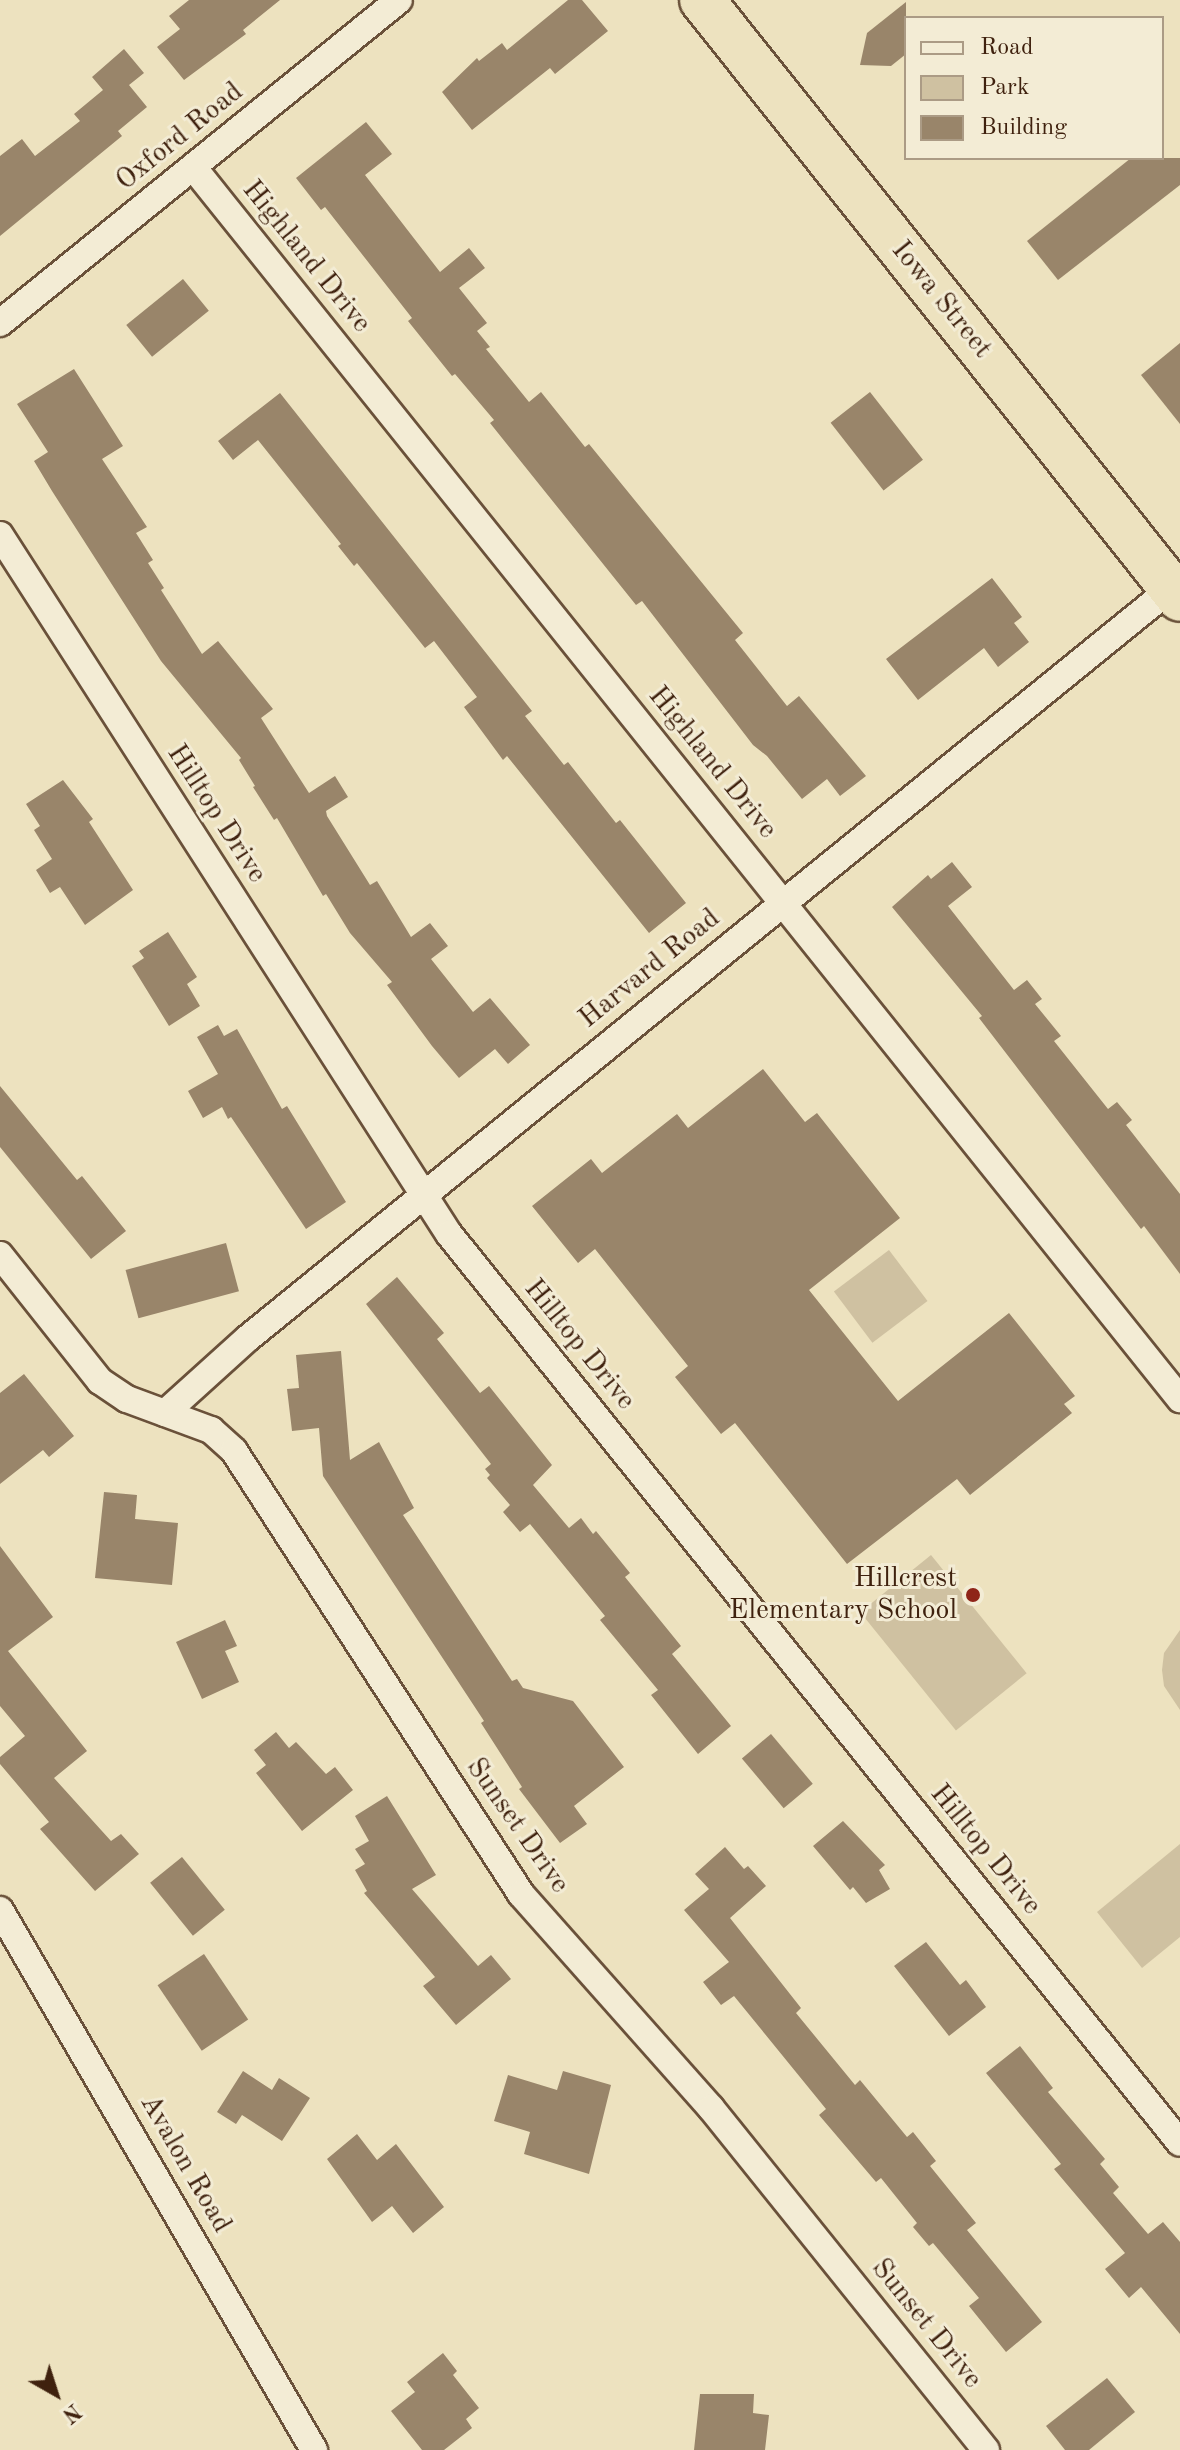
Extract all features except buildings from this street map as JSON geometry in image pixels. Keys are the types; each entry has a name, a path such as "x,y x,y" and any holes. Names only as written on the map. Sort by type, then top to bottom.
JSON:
{"highway":[{"name":"Iowa Street","path":"702,0 1177,589"}],"street":[{"name":"Oxford Road","path":"0,323 399,0"},
{"name":"Highland Drive","path":"193,167 1180,1399"},
{"name":"Hilltop Drive","path":"0,535 423,1196 582,1401 1180,2143"},
{"name":"Harvard Road","path":"165,1413 248,1338 782,902 1177,589"},
{"name":"Sunset Drive","path":"0,1255 100,1381 127,1399 211,1430 234,1451 521,1894 711,2108 986,2450"},
{"name":"Avalon Road","path":"0,1910 314,2450"}],"green space":[{"path":"889,1250 928,1301 872,1343 834,1292"},
{"path":"931,1555 1027,1673 956,1730 860,1612"},
{"path":"1180,1630 1180,1710 1164,1686 1162,1670 1164,1653"},
{"path":"1180,1844 1180,1937 1142,1968 1097,1912"}],"place":[{"name":"Hillcrest Elementary School","path":"973,1595"}]}
